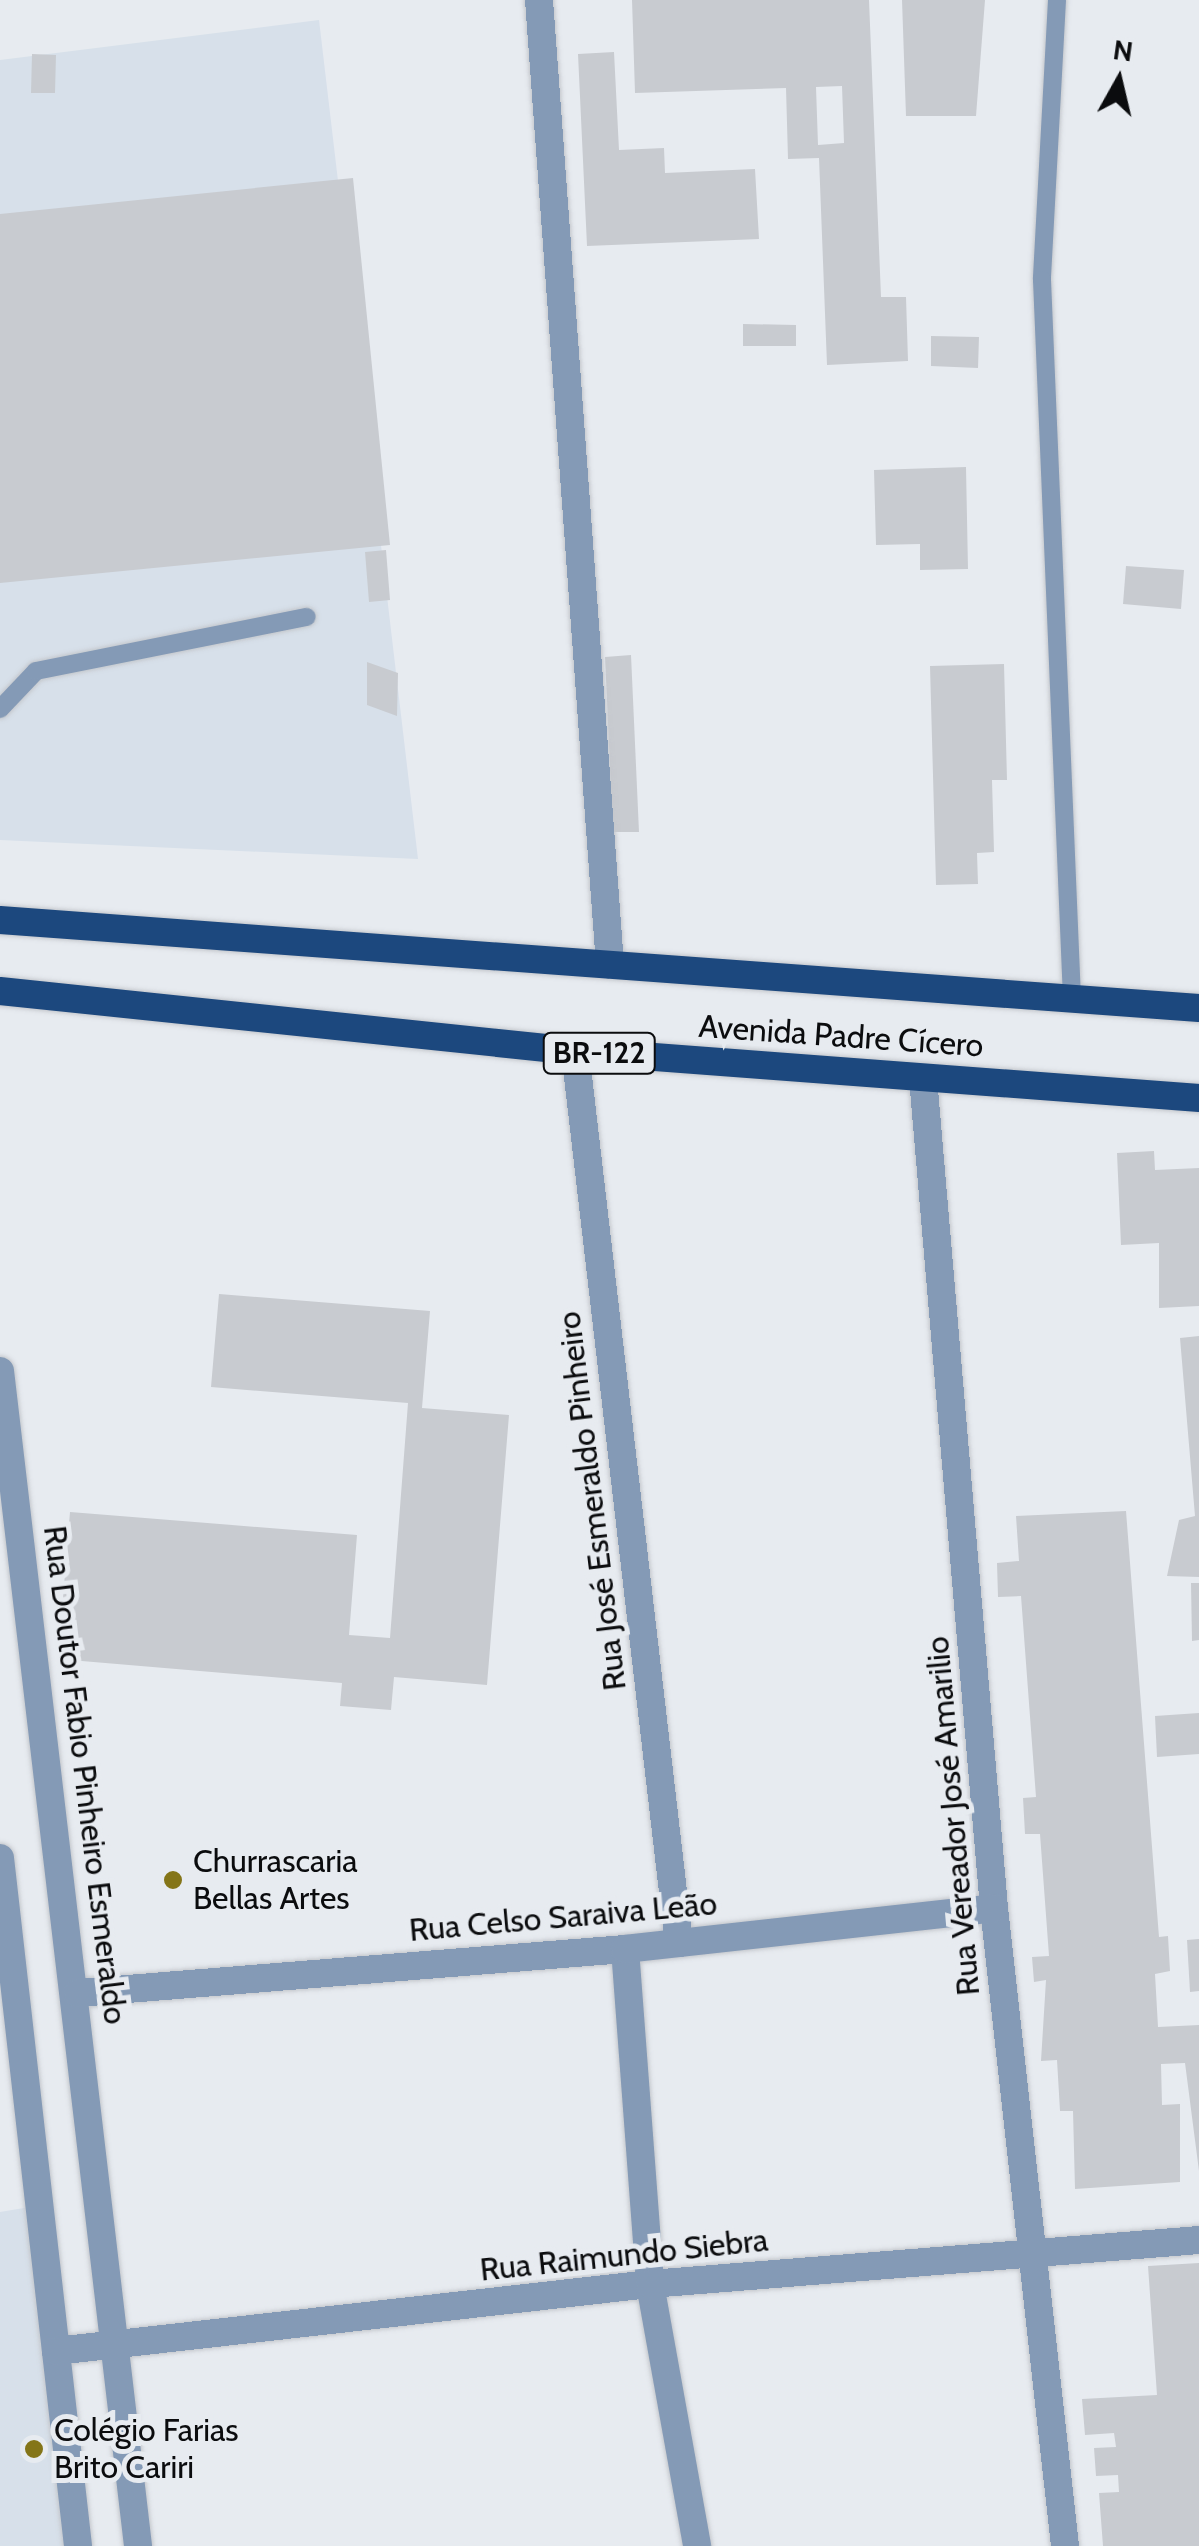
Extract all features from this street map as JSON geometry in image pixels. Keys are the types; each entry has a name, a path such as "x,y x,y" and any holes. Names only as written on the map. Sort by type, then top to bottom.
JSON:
{"highway":[{"name":"Avenida Padre Cícero","path":"0,920 1199,1008"},
{"name":"Avenida Padre Cícero","path":"0,991 575,1051 1199,1098"}],"street":[{"path":"539,0 610,964"},
{"name":"Rua José Esmeraldo Pinheiro","path":"575,1051 679,1943"},
{"name":"Rua Vereador José Amarilio","path":"924,1078 994,1908 1066,2546"},
{"name":"Rua Doutor Fabio Pinheiro Esmeraldo","path":"0,1371 3,1419 78,1992 138,2546"},
{"path":"0,1858 78,2546"},
{"name":"Rua Celso Saraiva Leão","path":"78,1992 624,1949 994,1908"},
{"path":"624,1949 650,2284 697,2546"},
{"name":"Rua Raimundo Siebra","path":"56,2351 650,2284 1034,2257 1199,2240"}],"lane":[{"path":"1056,0 1042,280 1072,999"},
{"path":"0,709 36,671 307,617"}],"shaded area":[{"path":"319,20 418,859 0,840 0,60"},
{"name":"Colégio Farias Brito Cariri","path":"42,2205 78,2546 0,2546 0,2212"}],"building":[{"path":"632,0 869,0 881,297 906,297 908,361 827,365 819,158 788,159 786,88 635,93","holes":["842,86 844,143 818,145 816,87"]},
{"path":"902,0 985,0 976,116 906,116"},
{"path":"614,52 619,150 664,148 665,173 755,169 759,239 587,246 578,54"},
{"path":"32,54 56,55 55,93 31,93"},
{"path":"353,178 390,545 0,583 0,214"},
{"path":"743,324 796,325 796,346 743,346"},
{"path":"931,336 979,337 978,368 931,366"},
{"path":"966,467 968,569 920,570 920,544 876,545 874,470"},
{"path":"386,550 390,600 369,602 365,552"},
{"path":"1126,566 1184,570 1181,609 1123,604"},
{"path":"631,655 639,832 613,832 605,657"},
{"path":"367,662 398,673 397,716 367,705"},
{"path":"1004,664 1007,780 992,780 994,852 977,853 978,884 936,885 930,666"},
{"path":"1154,1151 1155,1170 1199,1168 1199,1306 1159,1308 1159,1243 1121,1245 1117,1153"},
{"path":"219,1294 430,1311 422,1408 509,1415 487,1685 394,1677 391,1710 340,1706 342,1683 58,1659 70,1512 357,1535 349,1635 390,1638 408,1403 211,1387"},
{"path":"1199,1336 1199,1577 1167,1576 1179,1520 1195,1516 1180,1338"},
{"path":"1126,1511 1159,1937 1168,1936 1170,1971 1155,1974 1158,2027 1199,2025 1199,2171 1185,2063 1161,2064 1162,2105 1180,2104 1180,2182 1075,2189 1073,2111 1060,2111 1057,2060 1041,2061 1046,1980 1034,1982 1032,1957 1049,1956 1040,1834 1025,1834 1023,1798 1036,1797 1021,1596 998,1597 997,1563 1019,1561 1016,1516"},
{"path":"1191,1583 1199,1583 1199,1640 1192,1641"},
{"path":"1199,1713 1199,1754 1157,1757 1155,1716"},
{"path":"1199,1939 1199,1991 1190,1992 1187,1940"},
{"path":"1199,2263 1199,2546 1103,2546 1099,2493 1119,2492 1118,2475 1096,2476 1094,2448 1116,2447 1114,2433 1085,2435 1082,2399 1157,2395 1148,2266"}],"place":[{"name":"Churrascaria Bellas Artes","path":"173,1880"},
{"name":"Colégio Farias Brito Cariri","path":"34,2449"}]}
